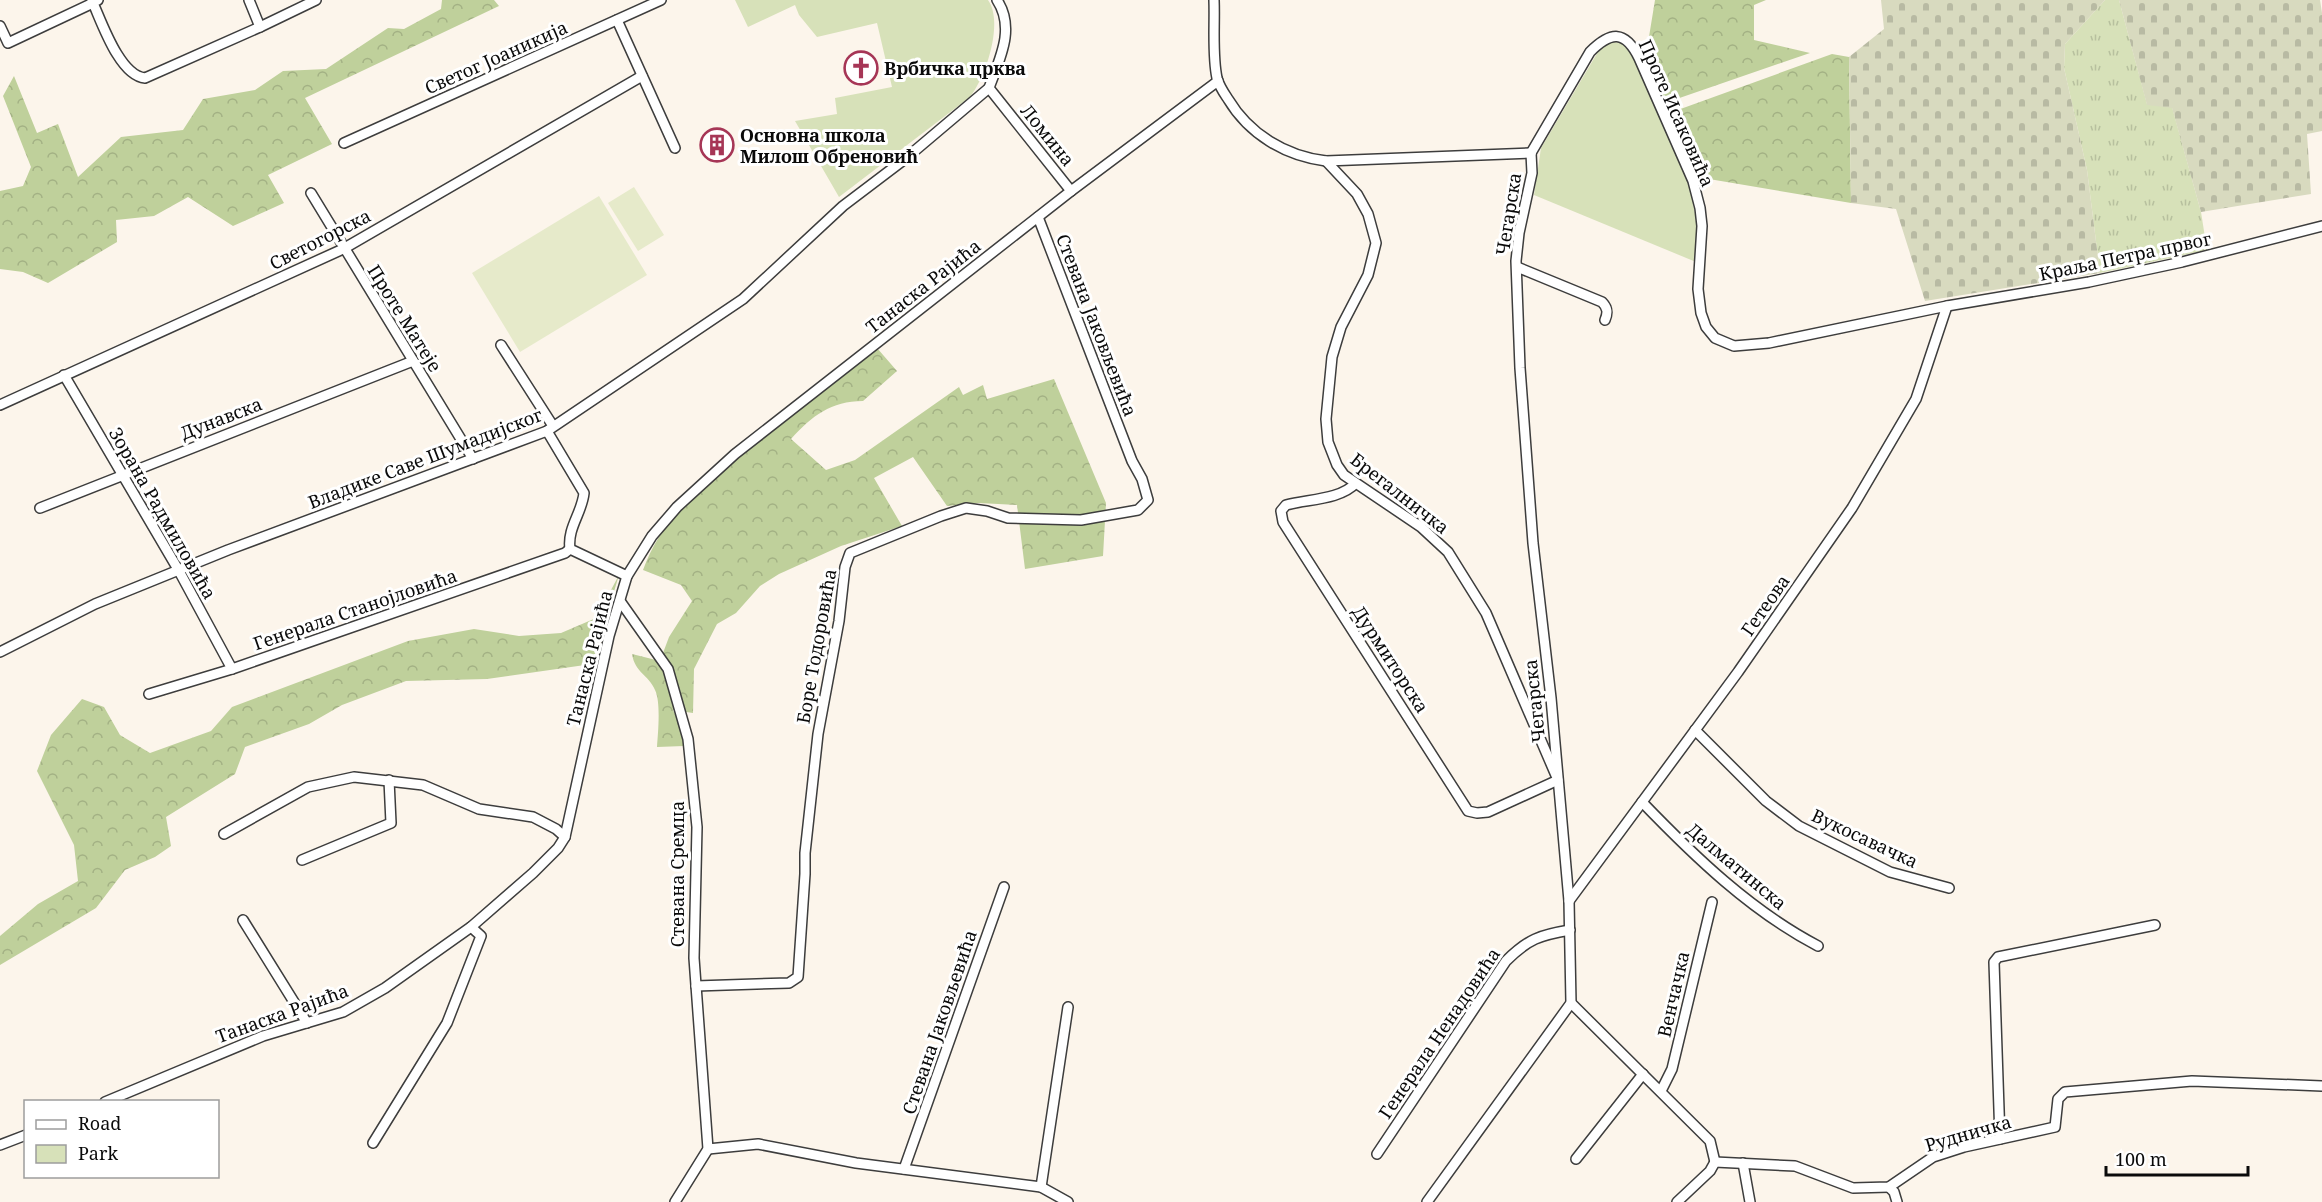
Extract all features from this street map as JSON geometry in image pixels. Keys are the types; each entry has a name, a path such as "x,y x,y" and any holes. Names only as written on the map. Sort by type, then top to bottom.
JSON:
{"street":[{"path":"249,0 260,27"},
{"path":"0,26 8,43 94,1 111,43 124,64 139,77 151,77 316,0"},
{"name":"Светог Јоаникија","path":"344,143 661,0"},
{"path":"989,88 1003,51 1005,39 1004,15 998,1 1009,0"},
{"path":"1214,0 1218,81 1239,115 1264,138 1301,156 1326,160 1531,153"},
{"path":"617,20 675,148"},
{"name":"Проте Исаковића","path":"1531,153 1590,52 1602,40 1619,36 1632,44 1693,180 1702,225 1698,289 1701,313 1706,327 1715,338 1734,346 1749,346 1932,309"},
{"name":"Светогорска","path":"0,405 343,249 642,76"},
{"name":"Танаска Рајића","path":"107,1100 263,1036 343,1012 385,988 471,927 539,867 558,848 565,837 609,636 627,576 652,536 677,507 705,479 753,439 1071,191 1218,81"},
{"name":"Ломина","path":"989,88 1071,191"},
{"name":"Владике Саве Шумадијског","path":"0,652 95,604 228,550 550,429 743,299 843,206 905,159 989,88"},
{"name":"Чегарска","path":"1531,153 1532,173 1519,233 1517,267 1524,437 1569,901 1571,1003"},
{"name":"Брегалничка","path":"1326,160 1357,194 1371,221 1376,243 1368,275 1341,327 1332,357 1326,419 1328,442 1337,465 1344,475 1421,527 1448,552 1486,613 1558,780"},
{"name":"Проте Матеје","path":"310,193 473,459"},
{"name":"Стевана Јаковљевића","path":"1038,217 1125,444"},
{"name":"Краља Петра првог","path":"1932,309 2120,276 2322,226"},
{"path":"1517,267 1602,302 1606,306 1605,320"},
{"name":"Гетеова","path":"1569,901 1695,730 1852,508 1916,399 1947,306"},
{"path":"501,345 584,493 583,502 568,537 570,549 627,576"},
{"name":"Дунавска","path":"40,508 413,361"},
{"name":"Зорана Радмиловића","path":"64,375 179,571 232,669"},
{"name":"Боре Тодоровића","path":"696,986 789,983 798,977 805,853 814,767 839,621 845,567 850,553 966,508 987,511 1008,518 1053,520 1081,520 1138,510 1148,500 1142,479 1125,444"},
{"name":"Дурмиторска","path":"1356,483 1350,489 1334,495 1286,505 1281,511 1283,522 1468,811 1488,812 1558,780"},
{"name":"Генерала Станојловића","path":"149,694 232,669 565,553 570,549"},
{"name":"Стевана Сремца","path":"620,601 668,669 688,739 697,827 694,895 696,986 708,1149"},
{"name":"Вукосавачка","path":"1695,730 1766,801 1799,826 1890,872 1949,888"},
{"path":"224,834 308,787 354,777 423,785 479,809 533,817 556,829 565,837"},
{"path":"302,860 391,822 389,780"},
{"name":"Далматинска","path":"1642,802 1685,846 1735,890 1775,921 1818,946"},
{"name":"Стевана Јаковљевића","path":"904,1169 1004,887"},
{"name":"Венчачка","path":"1661,1091 1672,1070 1712,902"},
{"path":"243,920 307,1023"},
{"path":"2000,1139 1994,962 1998,957 2156,925"},
{"path":"373,1143 447,1023 481,936 471,927"},
{"name":"Генерала Ненадовића","path":"1377,1154 1506,961 1522,944 1547,934 1570,930"},
{"path":"1427,1202 1571,1003 1710,1141 1715,1162 1710,1171 1677,1202"},
{"path":"1041,1187 1068,1007"},
{"path":"1576,1160 1643,1074"},
{"name":"Рудничка","path":"1889,1187 1933,1157 2055,1127 2058,1099 2065,1092 2192,1081 2322,1086"},
{"path":"0,1145 24,1136"},
{"path":"675,1202 708,1149 758,1144 856,1163 1041,1187 1068,1202"},
{"path":"1715,1162 1795,1166 1853,1188 1889,1187 1894,1192 1897,1202"},
{"path":"1743,1163 1750,1202"}],"green space":[{"path":"442,0 494,0 499,6 305,98 332,144 268,175 284,203 233,226 188,197 154,216 116,220 117,242 48,283 23,272 0,269 0,191 23,186 31,167 3,96 14,76 37,133 58,124 78,177 121,137 183,130 203,99 255,90 283,71 326,69 388,28 404,29 441,9"},
{"path":"735,0 988,0 992,10 994,35 982,76 970,97 839,197 795,121 837,114 835,98 892,87 877,23 817,37 799,15 795,5 748,27"},
{"path":"1655,0 1766,0 1754,5 1754,40 1810,53 1665,103 1647,49"},
{"path":"1881,0 2105,0 2065,44 2064,68 2087,170 2100,273 1925,301 1896,209 1851,203 1849,57 1884,29"},
{"path":"2105,0 2119,0 2147,104 2172,107 2201,212 2207,250 2100,273 2087,170 2064,68 2065,44"},
{"path":"2119,0 2320,0 2322,13 2322,131 2307,134 2311,194 2201,212 2172,108 2147,105"},
{"path":"1613,42 1624,43 1633,52 1690,183 1696,221 1696,262 1534,195 1541,148 1602,45"},
{"path":"1832,54 1849,57 1851,203 1709,179 1675,111"},
{"path":"634,187 664,235 638,251 608,203"},
{"path":"599,196 647,275 520,352 472,273"},
{"path":"877,348 897,371 863,401 841,404 823,411 791,439 826,470 855,460 959,387 963,395 983,385 987,399 1054,379 1106,503 1103,556 1025,569 1017,505 979,503 947,506 913,457 874,478 902,526 841,546 779,574 760,586 736,613 717,624 694,669 693,713 673,710 681,727 684,746 657,747 659,718 657,695 652,685 636,666 632,654 660,661 669,637 692,601 681,585 643,570 654,546 667,524 683,504 721,468"},
{"path":"619,575 592,664 487,679 406,681 342,705 309,724 245,747 235,774 166,817 171,846 155,857 125,870 96,908 0,965 0,936 38,904 78,881 74,845 37,771 51,735 82,699 104,707 120,735 150,753 211,731 232,707 408,641 474,629 519,636 561,633 596,618"}],"place":[{"name":"Врбичка црква","path":"861,68"},
{"name":"Основна школа Милош Обреновић","path":"717,145"}]}
